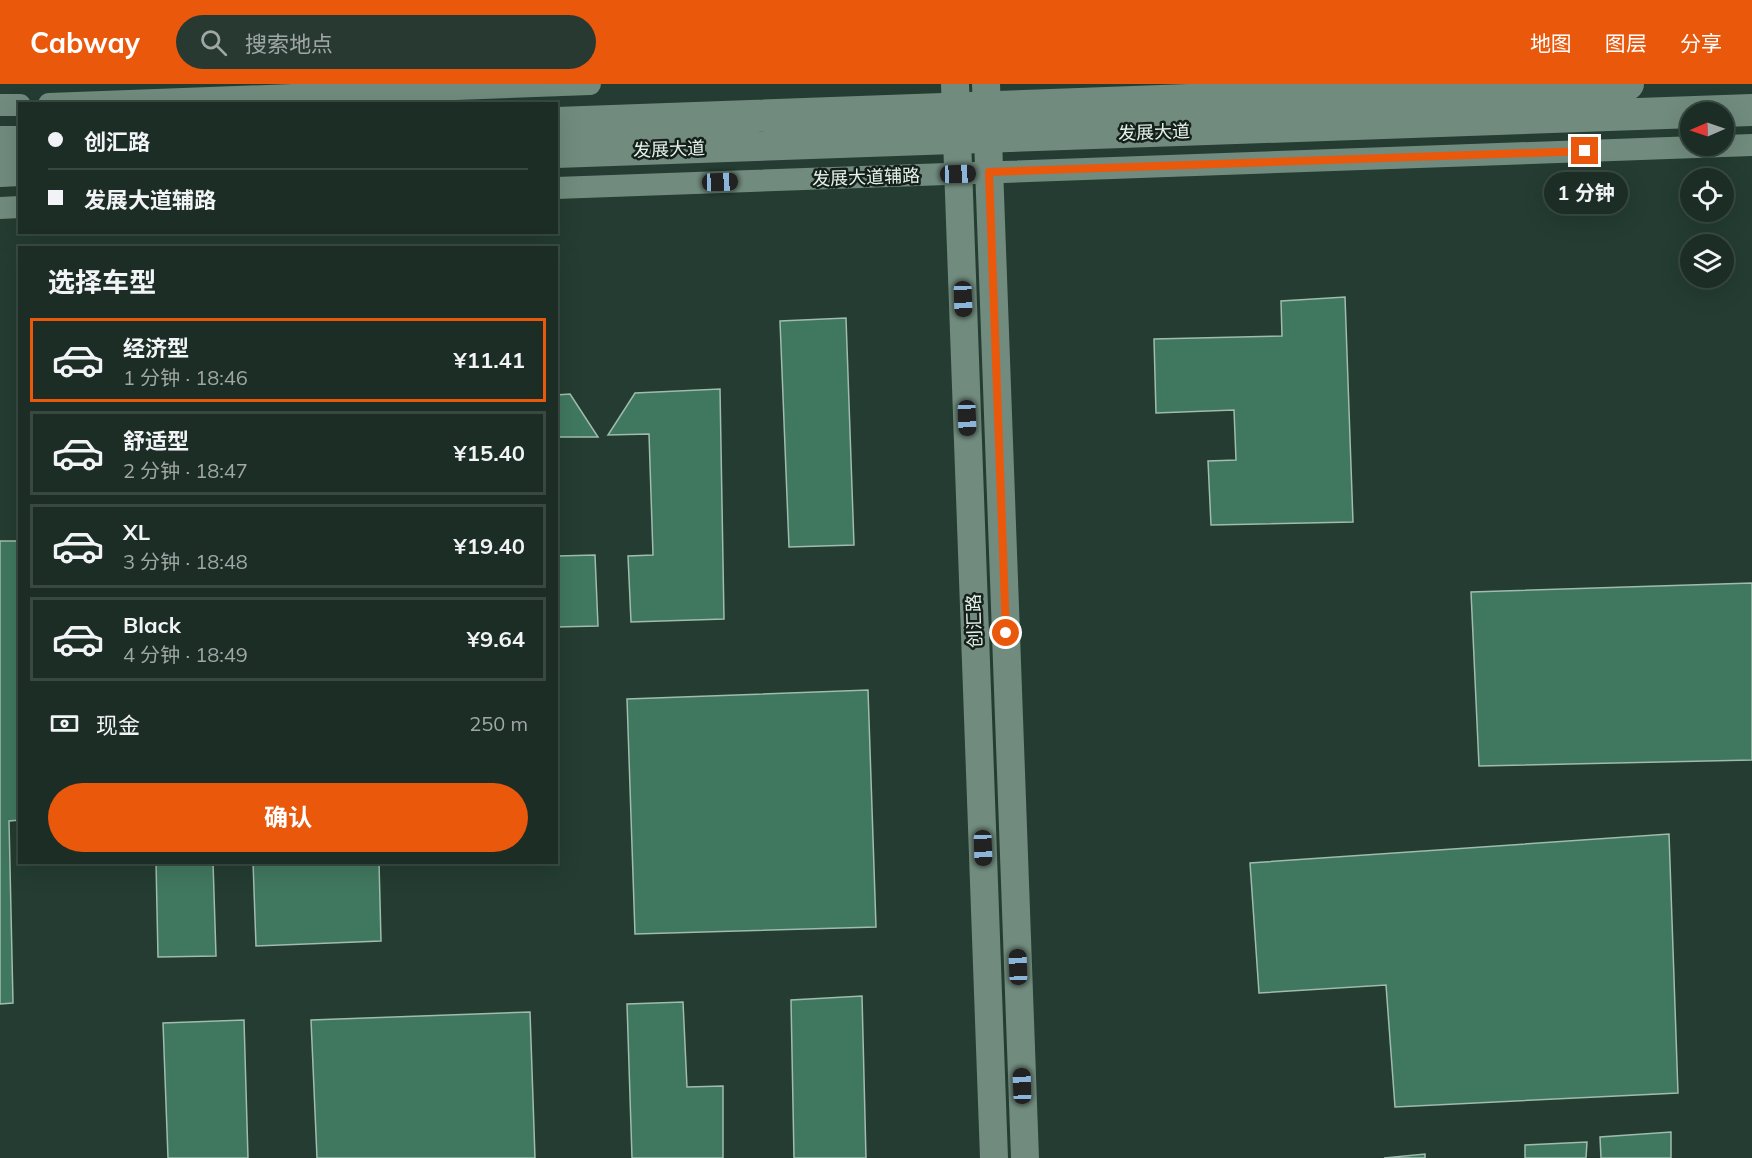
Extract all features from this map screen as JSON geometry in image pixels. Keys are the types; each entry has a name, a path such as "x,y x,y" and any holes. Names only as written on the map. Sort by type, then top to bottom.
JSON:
{"main road":[{"name":"发展大道","path":"558,123 987,110 1628,84"},
{"name":"发展大道","path":"987,110 1752,110"},
{"name":"发展大道","path":"558,152 956,111"},
{"path":"0,142 18,142"},
{"path":"0,171 18,170"}],"street":[{"path":"104,102 590,84"},
{"path":"0,105 18,105"},
{"name":"创汇路","path":"987,110 1025,1158"},
{"name":"创汇路","path":"956,111 994,1158"},
{"name":"发展大道辅路","path":"558,188 1752,145"},
{"path":"0,208 18,207"}],"building":[{"path":"1345,297 1353,522 1211,525 1208,461 1236,460 1234,410 1156,413 1154,339 1282,336 1281,301"},
{"path":"846,318 854,545 789,547 780,321"},
{"path":"720,389 724,619 631,622 628,556 653,555 649,434 608,435 635,393"},
{"path":"570,394 598,437 558,437 558,395"},
{"path":"0,541 18,541 18,820 9,821 13,1003 0,1004"},
{"path":"595,555 598,626 558,627 558,556"},
{"path":"1752,583 1752,760 1479,766 1471,592"},
{"path":"868,690 876,927 635,934 627,699"},
{"path":"1669,834 1678,1093 1395,1107 1386,985 1259,993 1250,863"},
{"path":"156,864 213,864 216,956 158,957"},
{"path":"253,864 379,864 381,941 256,946"},
{"path":"862,996 866,1158 794,1158 791,1000"},
{"path":"683,1002 687,1087 723,1086 723,1158 632,1158 627,1004"},
{"path":"530,1012 535,1158 317,1158 311,1020"},
{"path":"244,1020 248,1158 168,1158 163,1023"},
{"path":"1671,1132 1671,1158 1601,1158 1600,1137"},
{"path":"1587,1142 1586,1158 1525,1158 1525,1145"},
{"path":"1425,1154 1425,1158 1384,1158"}],"route":[{"path":"1006,633 989,172 1585,151"}]}
